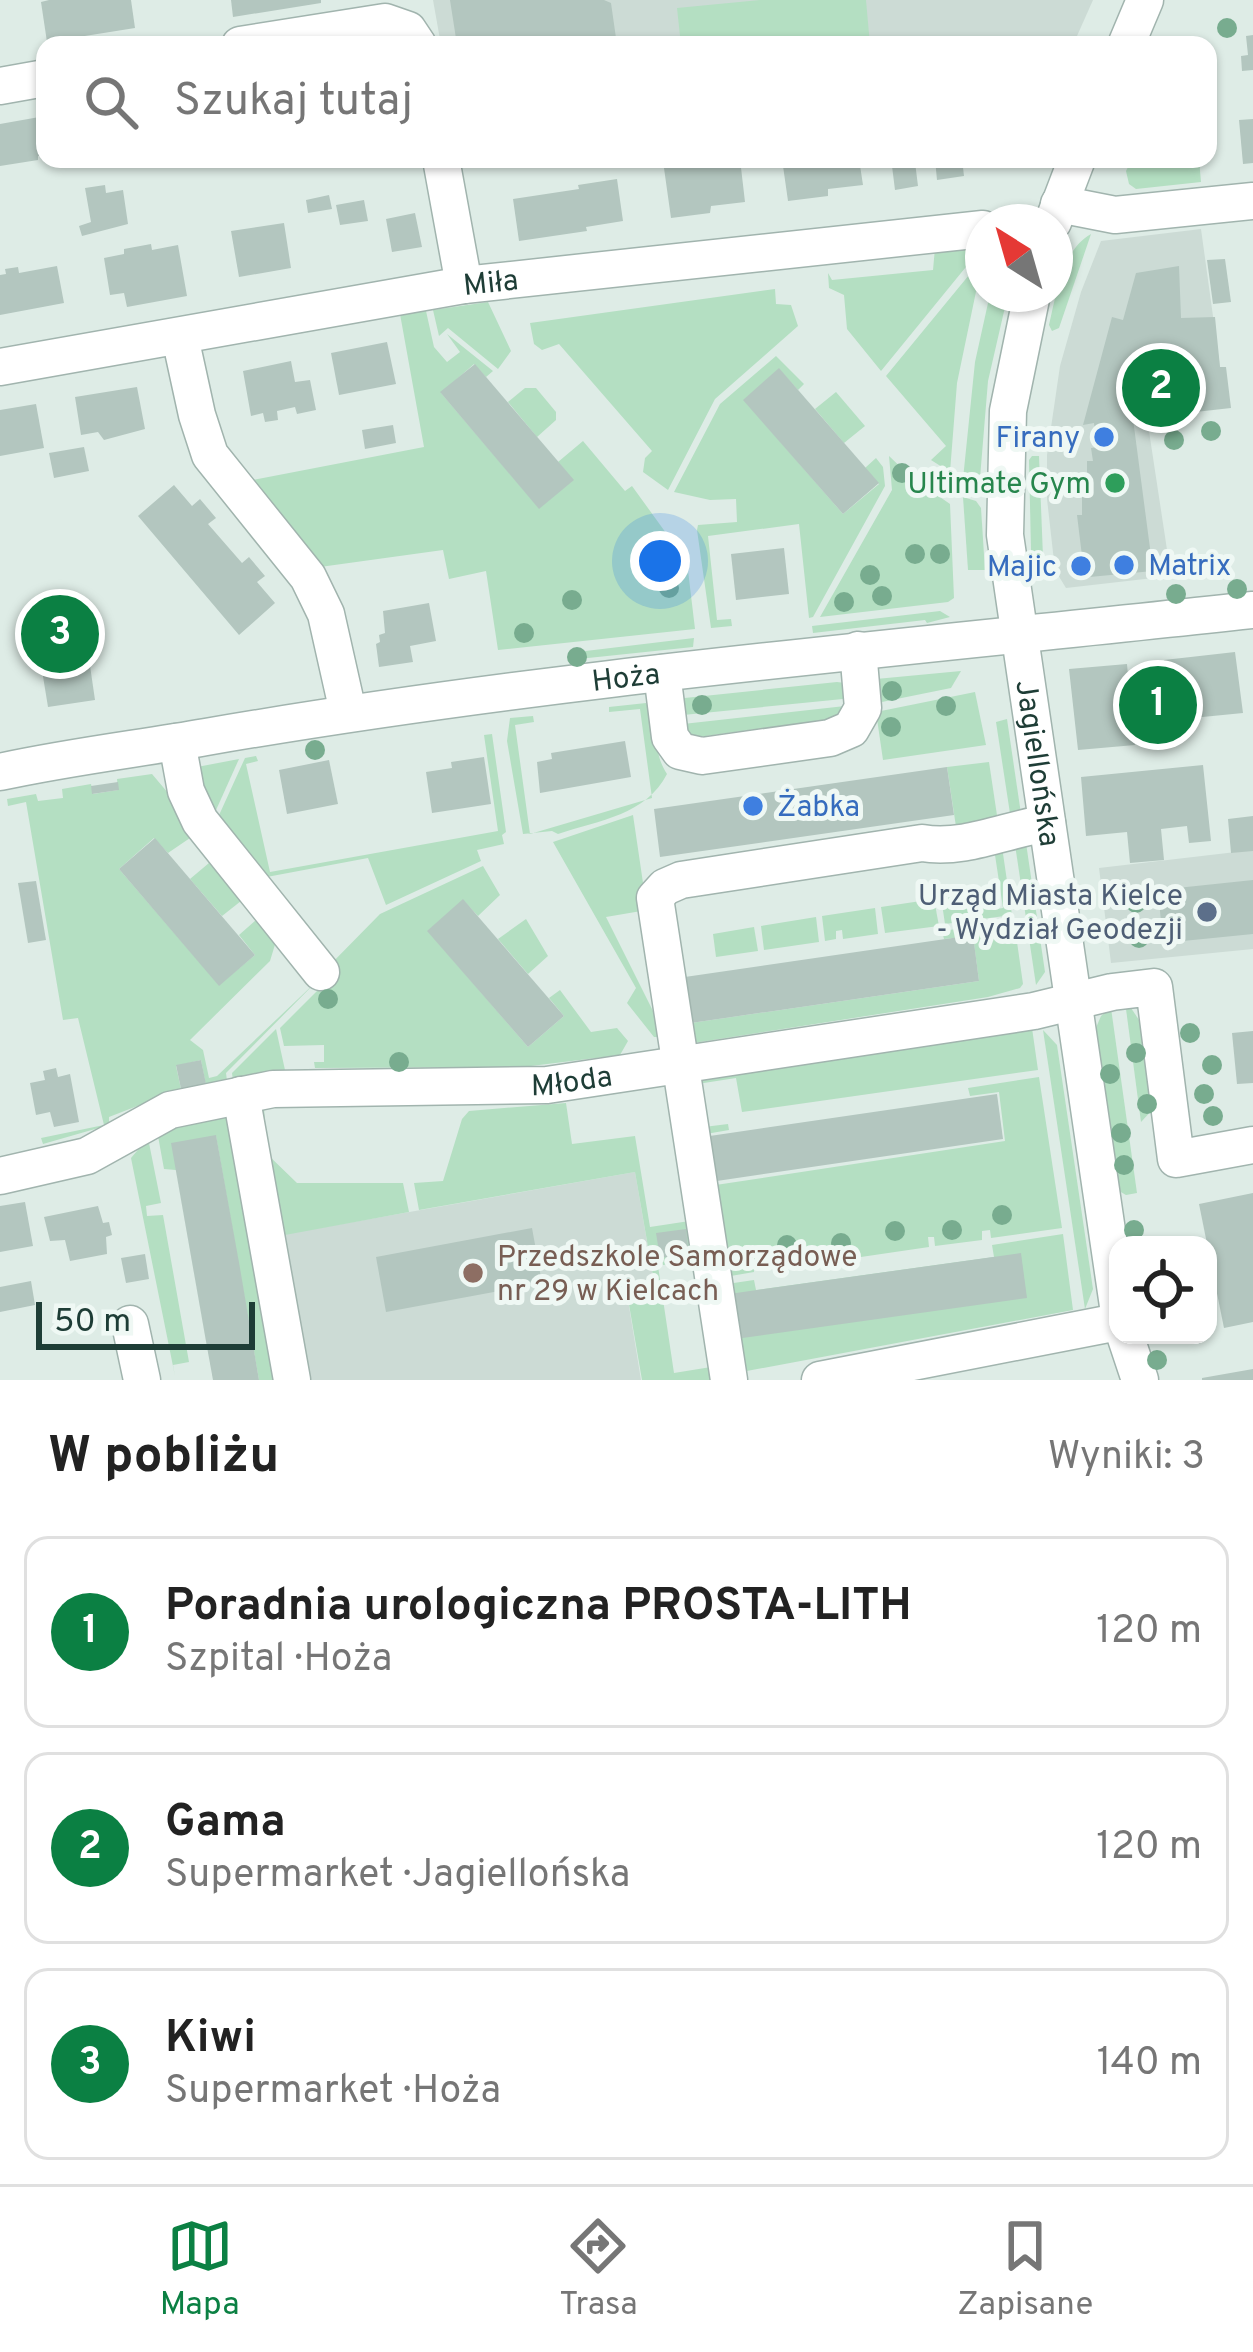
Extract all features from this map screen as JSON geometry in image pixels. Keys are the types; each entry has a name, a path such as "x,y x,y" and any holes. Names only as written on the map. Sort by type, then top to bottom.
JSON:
{"street":[{"path":"1130,36 1145,0"},
{"path":"297,36 385,22 412,36"},
{"path":"0,86 36,80"},
{"path":"443,168 464,285"},
{"path":"1060,204 1074,168"},
{"path":"1073,214 1115,215 1253,201"},
{"name":"Miła","path":"0,367 464,285 965,231"},
{"name":"Jagiellońska","path":"1028,312 1013,374 1004,452 1005,535 1109,1248"},
{"path":"180,337 210,455 294,556 326,614 348,712"},
{"name":"Hoża","path":"0,772 348,712 857,650 1253,610"},
{"path":"662,673 670,737 680,751 702,756 830,738 851,729 863,708 857,650"},
{"path":"177,742 186,790 200,821 321,972"},
{"path":"729,1380 655,898 680,880 922,843 954,846 1047,823"},
{"name":"Młoda","path":"0,1176 77,1160 160,1114 273,1089 539,1086 1034,1011 1154,987 1175,1159 1253,1145"},
{"path":"241,1095 292,1380"},
{"path":"130,1324 142,1380"},
{"path":"820,1380 1109,1324"},
{"path":"1123,1344 1123,1380"},
{"path":"1126,1344 1140,1380"}],"shaded area":[{"path":"433,0 1093,0 1077,36 439,36"},
{"path":"1201,229 1220,367 1147,418 1171,576 1066,588 1055,570 1047,455 1060,366 1081,292 1101,241"},
{"path":"1253,850 1253,949 1111,963 1099,868"},
{"name":"Przedszkole Samorządowe nr 29 w Kielcach","path":"635,1172 655,1288 627,1294 641,1380 311,1380 285,1234"}],"green space":[{"path":"760,0 866,0 869,36 680,36 677,8"},
{"path":"1200,168 1201,182 1136,189 1129,184 1126,171"},
{"path":"1091,234 1073,287 1073,251"},
{"path":"965,247 965,268 881,371 847,329 844,295 829,288 828,273 832,280 933,270 935,248"},
{"path":"965,280 965,312 972,312 957,383 950,472 931,460 946,446 886,376"},
{"path":"775,289 776,304 791,305 798,326 715,399 668,490 643,472 645,458 652,451 559,344 542,350 534,344 530,323"},
{"path":"488,302 511,351 498,369 448,328 439,336 433,310"},
{"path":"426,311 434,347 447,362 460,352 447,334 493,371 486,377 474,364 441,393 539,508 573,480 558,462 583,441 625,491 632,486 687,562 695,629 498,650 486,571 449,579 443,550 320,567 247,481 424,447 400,314"},
{"path":"986,312 1004,312 988,381 980,478 975,482 963,479 975,362"},
{"path":"1052,312 1064,312 1059,328 1052,331"},
{"path":"776,356 804,384 798,390 779,369 744,400 843,514 879,484 865,468 876,458 883,467 885,486 813,617 809,618 799,524 708,536 717,620 731,619 732,626 711,628 697,530 698,525 737,522 736,499 710,500 674,492 720,404"},
{"path":"525,388 536,388 556,412 556,420 537,437 508,402"},
{"path":"836,392 865,426 844,443 815,409"},
{"path":"889,456 950,504 954,598 820,617 892,490"},
{"path":"1039,456 1043,557 1032,563 1029,460"},
{"path":"963,497 981,508 985,570 968,570"},
{"path":"940,611 950,617 813,633 812,626"},
{"path":"694,638 693,647 569,660 569,653"},
{"path":"961,671 951,688 872,704 876,679"},
{"path":"845,683 853,698 673,716 675,699"},
{"path":"975,692 986,745 883,760 876,712"},
{"path":"646,703 667,774 651,794 640,709 609,712 609,707"},
{"path":"854,705 838,718 691,738 674,725"},
{"path":"533,716 534,722 515,725 530,833 523,834 507,741 510,718"},
{"path":"1007,719 1021,814 1011,820 996,722"},
{"path":"492,734 504,844 477,850 481,861 386,905 368,858 256,879 215,824 245,758 256,756 258,761 246,764 270,872 498,831 484,735"},
{"path":"239,759 212,819 197,767"},
{"path":"989,762 998,822 958,840 947,767"},
{"path":"152,774 174,800 190,838 168,853 154,838 119,869 219,985 255,955 239,935 257,919 277,938 270,961 190,1040 203,1050 209,1078 217,1076 318,980 226,1073 227,1081 206,1086 201,1060 176,1066 181,1089 109,1117 109,1125 43,1144 41,1138 104,1125 78,1018 63,1020 26,802 8,806 7,799 36,794 38,801 63,798 62,789 91,784 93,794 118,790 117,779"},
{"path":"645,800 620,814 558,834 534,833"},
{"path":"633,815 647,910 606,917 655,1015 664,1014 661,1037 654,1037 627,1003 636,988 553,842"},
{"path":"1014,838 1026,843 1045,972 1036,985"},
{"path":"1001,840 1012,915 945,924 941,897 965,894 990,910 1003,908 995,855 968,859"},
{"path":"209,863 241,901 222,916 190,879"},
{"path":"483,866 500,895 478,916 463,900 428,931 528,1047 564,1016 549,998 560,990 591,1032 617,1028 628,1041 620,1055 523,1067 315,1068 314,1062 324,1062 324,1045 284,1046 280,1028 330,978 325,970 380,914"},
{"path":"934,899 939,926 885,933 881,907"},
{"path":"875,908 878,934 843,939 842,930 836,931 836,939 825,941 822,916"},
{"path":"816,917 819,942 764,950 761,926"},
{"path":"526,919 548,956 528,974 498,939"},
{"path":"1014,921 1020,988 687,1044 684,1024 979,981 973,936 944,939 942,931"},
{"path":"754,927 758,951 716,957 713,934"},
{"path":"1111,1008 1137,1193 1126,1195 1119,1191 1095,1030"},
{"path":"1131,1008 1141,1023 1154,1108 1141,1122 1126,1009"},
{"path":"1032,1028 1038,1070 742,1112 736,1078 691,1085 692,1081"},
{"path":"276,1029 285,1070 233,1081 232,1073"},
{"path":"1043,1030 1057,1045 1093,1289 1085,1309"},
{"path":"1039,1077 1062,1228 991,1238 990,1230 982,1231 982,1240 935,1246 934,1237 928,1237 929,1247 820,1263 817,1253 812,1254 813,1263 763,1271 761,1262 754,1264 754,1272 719,1278 696,1128 728,1124 729,1130 700,1135 709,1186 1005,1141 999,1092 970,1096 968,1088"},
{"path":"566,1103 572,1144 635,1136 650,1227 696,1220 696,1254 689,1260 658,1266 674,1373 711,1367 712,1380 642,1380 627,1293 655,1287 635,1172 419,1210 414,1183 443,1181 462,1119 469,1111"},
{"path":"264,1107 267,1154 297,1183 403,1183 409,1212 285,1235 311,1380 299,1380 259,1114"},
{"path":"223,1115 234,1123 282,1380 259,1380 216,1136 176,1170 164,1169 161,1131"},
{"path":"148,1138 161,1203 146,1206 147,1216 163,1215 189,1362 173,1365 175,1376 131,1158"},
{"path":"1063,1234 1073,1310 736,1373 720,1285 754,1280 756,1290 994,1257 992,1245"}],"building":[{"path":"131,0 135,28 46,36 41,2"},
{"path":"231,0 321,0 321,3 233,17"},
{"path":"450,0 604,0 611,3 616,36 456,36"},
{"path":"1253,35 1253,70 1242,71 1241,56 1248,55 1246,36"},
{"path":"36,118 36,160 0,166 0,124"},
{"path":"1253,119 1253,163 1243,164 1239,120"},
{"path":"664,168 741,168 745,202 671,218"},
{"path":"783,168 860,168 863,185 788,201"},
{"path":"892,168 916,168 918,186 895,190"},
{"path":"936,168 963,168 964,176 937,180"},
{"path":"617,179 623,221 519,241 513,199"},
{"path":"105,185 106,193 123,190 128,224 82,236 79,226 91,222 85,188"},
{"path":"329,195 332,209 308,213 306,200"},
{"path":"364,200 368,221 340,225 336,205"},
{"path":"415,213 422,247 392,252 386,219"},
{"path":"284,223 291,268 239,277 231,231"},
{"path":"151,244 152,250 178,245 187,296 127,307 124,293 110,295 104,258"},
{"path":"1225,259 1231,302 1213,304 1207,260"},
{"path":"57,266 64,303 0,315 0,275 6,274 5,269 18,267 19,273"},
{"path":"1179,266 1181,318 1215,317 1220,367 1226,367 1231,408 1133,419 1153,571 1079,578 1073,574 1071,561 1082,556 1077,515 1082,515 1082,488 1087,488 1087,461 1093,461 1091,448 1097,447 1094,423 1083,425 1112,317 1123,320 1136,273"},
{"path":"387,342 396,384 339,395 331,353"},
{"path":"291,361 295,382 310,380 316,410 277,411 278,420 265,422 263,413 251,416 243,371"},
{"path":"475,364 574,480 539,509 440,392"},
{"path":"779,368 879,483 843,514 743,400"},
{"path":"137,387 145,429 104,440 98,432 81,435 75,397"},
{"path":"36,404 44,448 0,456 0,410"},
{"path":"393,425 396,443 365,449 362,430"},
{"path":"84,447 89,471 54,478 49,453"},
{"path":"174,485 192,506 200,499 216,518 208,524 242,563 249,557 265,576 257,582 275,603 239,635 138,516"},
{"path":"784,548 789,594 736,600 731,554"},
{"path":"80,597 95,700 48,707 31,603"},
{"path":"429,603 436,641 410,646 413,662 379,667 376,644 385,633 383,611"},
{"path":"1235,652 1243,713 1172,720 1171,716 1143,719 1142,713 1132,714 1135,745 1078,750 1069,669 1127,664 1130,698 1141,697 1142,687 1156,683 1154,674 1165,673 1164,660"},
{"path":"625,741 631,777 540,793 537,762 552,759 551,753"},
{"path":"484,757 491,804 432,813 426,772"},
{"path":"329,760 338,804 287,814 279,770"},
{"path":"1203,765 1211,841 1189,843 1187,826 1161,829 1164,860 1130,863 1127,832 1086,836 1081,777"},
{"path":"947,767 954,815 660,857 654,809"},
{"path":"118,782 119,790 92,794 91,786"},
{"path":"1253,816 1253,851 1231,853 1228,819"},
{"path":"155,838 255,955 219,986 119,869"},
{"name":"Urząd Miasta Kielce - Wydział Geodezji","path":"1253,880 1253,934 1163,943 1158,890"},
{"path":"36,881 46,940 28,943 18,883"},
{"path":"463,899 564,1016 528,1047 427,931"},
{"path":"973,935 979,981 684,1024 678,978"},
{"path":"1253,1031 1253,1083 1237,1084 1232,1033"},
{"path":"201,1060 206,1084 181,1089 176,1065"},
{"path":"56,1068 58,1077 70,1074 79,1122 54,1127 50,1112 36,1115 30,1083 45,1080 43,1071"},
{"path":"997,1094 1003,1139 710,1182 703,1137"},
{"path":"216,1135 259,1380 213,1380 171,1143"},
{"path":"1253,1193 1253,1322 1224,1328 1217,1293 1217,1236 1205,1236 1199,1204"},
{"path":"25,1202 33,1246 0,1252 0,1206"},
{"path":"98,1206 112,1235 106,1237 107,1254 70,1261 65,1240 50,1241 44,1217"},
{"path":"532,1228 542,1283 386,1312 376,1257"},
{"path":"686,1229 689,1254 660,1258 656,1233"},
{"path":"1021,1253 1027,1298 735,1339 729,1294"},
{"path":"145,1254 149,1279 126,1283 121,1258"},
{"path":"31,1281 35,1305 0,1312 0,1287"},
{"path":"1253,1369 1253,1380 1202,1380 1202,1378"}],"place":[{"name":"Gama","path":"1161,388"},
{"name":"Firany","path":"1104,437"},
{"name":"Ultimate Gym","path":"1115,483"},
{"name":"Matrix","path":"1124,565"},
{"name":"Majic","path":"1081,566"},
{"name":"Kiwi","path":"60,634"},
{"name":"Poradnia urologiczna PROSTA-LITH","path":"1158,705"},
{"name":"Żabka","path":"753,806"},
{"name":"Urząd Miasta Kielce - Wydział Geodezji","path":"1207,912"},
{"name":"Przedszkole Samorządowe nr 29 w Kielcach","path":"473,1273"}]}
